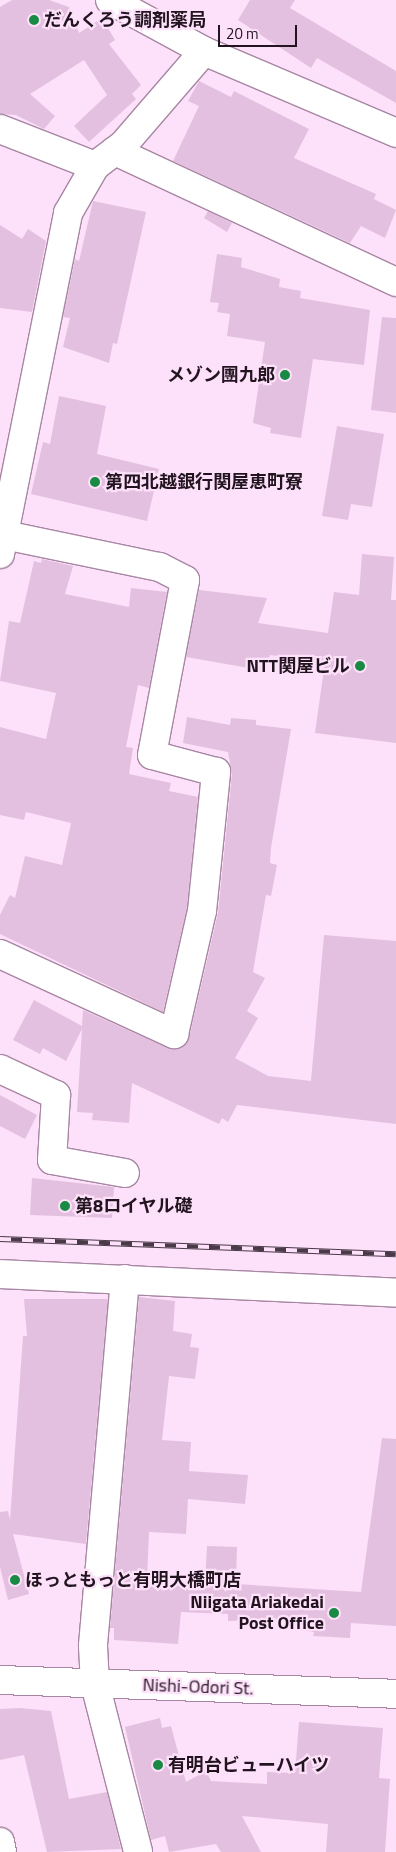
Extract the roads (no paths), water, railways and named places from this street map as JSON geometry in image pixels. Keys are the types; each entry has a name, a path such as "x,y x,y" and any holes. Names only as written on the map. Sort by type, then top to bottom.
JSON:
{"street":[{"path":"110,0 204,51 396,133"},
{"path":"0,954 174,1034 202,911 216,772 152,755 186,580 158,567 2,544 68,213 105,158 204,51"},
{"path":"0,129 105,158 396,282"},
{"path":"0,1069 56,1095 52,1160 125,1173"},
{"path":"0,1274 396,1293"},
{"path":"125,1279 93,1646 95,1684 138,1852"},
{"name":"Nishi-Odori St.","path":"0,1680 396,1694"},
{"path":"0,1842 2,1852"}],"railway":[{"path":"0,1239 396,1254"}],"place":[{"name":"だんくろう調剤薬局","path":"34,20"},
{"name":"メゾン團九郎","path":"285,375"},
{"name":"第四北越銀行関屋恵町寮","path":"95,482"},
{"name":"NTT関屋ビル","path":"360,666"},
{"name":"第8ロイヤル礎","path":"65,1206"},
{"name":"ほっともっと有明大橋町店","path":"15,1580"},
{"name":"Niigata Ariakedai Post Office","path":"334,1613"},
{"name":"有明台ビューハイツ","path":"158,1765"}]}
